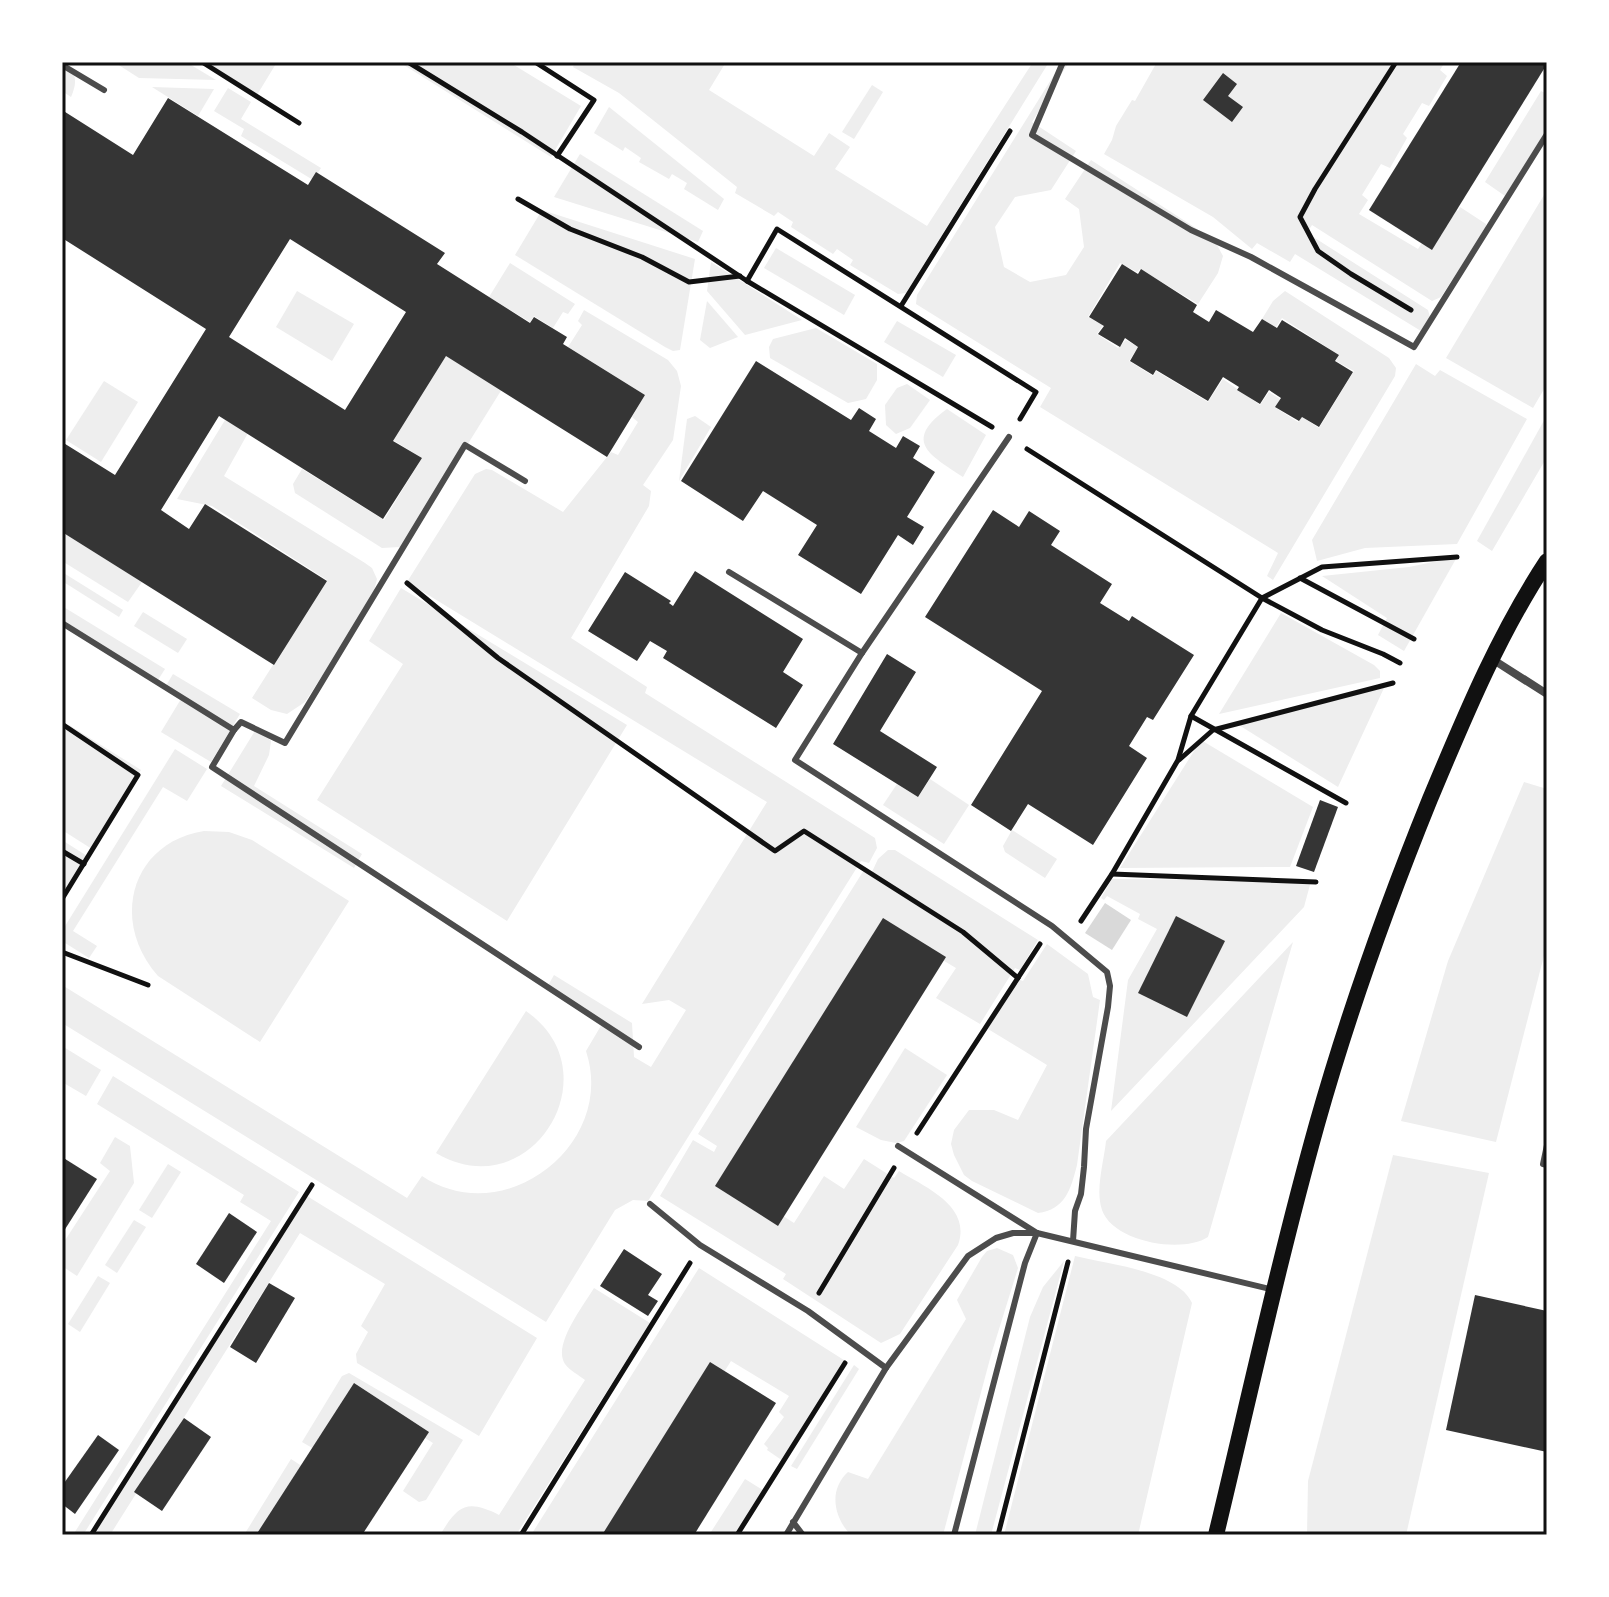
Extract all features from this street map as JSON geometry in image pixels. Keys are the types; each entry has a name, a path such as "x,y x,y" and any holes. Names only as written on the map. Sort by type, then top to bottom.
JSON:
{"main road":[{"path":"1216,1535 1317,1123 1380,924 1451,749 1492,659 1547,561"}],"street":[{"path":"1492,659 1547,694"}],"lane":[{"path":"1063,62 1032,135 1191,230 1251,257 1414,347 1547,134"},
{"path":"62,65 104,90"},
{"path":"1009,437 862,653 795,760 1052,926 1107,972 1110,986 1086,1129 1081,1194 1075,1211 1073,1241"},
{"path":"525,481 465,445 285,743 241,722 212,767 639,1047"},
{"path":"729,572 862,653"},
{"path":"62,623 234,730"},
{"path":"1547,1145 1543,1164 1547,1165"},
{"path":"898,1146 1037,1233"},
{"path":"650,1204 700,1245 808,1311 886,1368"},
{"path":"786,1535 886,1368 968,1256 996,1238 1013,1233 1037,1233 1274,1290"},
{"path":"954,1535 1025,1263 1037,1233"},
{"path":"793,1522 803,1535"}],"path":[{"path":"202,62 299,123"},
{"path":"408,62 747,281 1009,437 1262,598 1322,630 1400,663"},
{"path":"535,62 594,100 557,156"},
{"path":"1396,62 1300,217 1318,251 1416,314"},
{"path":"901,306 1010,130"},
{"path":"518,199 570,229 642,257 689,282 740,276"},
{"path":"747,281 777,229 1036,392 1009,437"},
{"path":"390,570 498,658 775,851 804,831 963,932 1018,978 1052,926 1081,921 1112,874 1178,760 1191,716 1262,598 1322,567 1457,557"},
{"path":"1300,578 1414,639"},
{"path":"1178,760 1213,730 1393,683"},
{"path":"1191,716 1346,803"},
{"path":"62,724 138,775 62,899"},
{"path":"62,851 84,864"},
{"path":"1112,874 1316,882"},
{"path":"62,952 148,985"},
{"path":"91,1535 312,1185"},
{"path":"998,1535 1073,1241"},
{"path":"521,1535 700,1245"},
{"path":"737,1535 848,1360"}],"shaded area":[{"path":"62,62 70,67 74,75 71,97 62,91"},
{"path":"114,62 186,62 216,80 139,78"},
{"path":"203,62 277,62 257,95"},
{"path":"399,62 509,62 581,106 551,157"},
{"path":"575,62 726,62 709,90 814,156 829,133 850,147 835,169 927,226 1033,62 1049,62 906,293 898,294 850,265 853,260 837,249 833,254 791,227 793,222 778,212 774,216 735,193 737,187 619,93 573,67"},
{"path":"1062,62 1069,62 1032,122 1076,151 1051,190 1015,197 995,227 1004,267 1030,282 1066,275 1084,247 1079,209 1065,199 1091,160 1205,234 1223,256 1218,273 1198,304 1140,269 1137,272 1120,263 1088,317 1103,325 1097,334 1118,348 1126,340 1138,347 1129,361 1153,376 1156,371 1208,402 1223,379 1260,405 1269,392 1280,399 1276,408 1298,422 1302,417 1319,428 1354,371 1336,361 1339,355 1282,318 1276,327 1262,319 1273,301 1285,291 1389,358 1396,368 1395,376 1273,580 1267,576 1278,553 1040,407 1051,388 916,304 917,295"},
{"path":"1157,62 1445,62 1440,70 1447,76 1429,106 1422,103 1403,134 1407,138 1390,168 1381,164 1362,195 1368,200 1359,214 1418,249 1453,207 1458,211 1460,207 1486,224 1441,297 1432,301 1312,225 1307,233 1428,310 1430,317 1421,331 1295,254 1290,262 1257,243 1252,249 1213,217 1104,154 1116,126 1132,100 1135,101"},
{"path":"872,85 883,92 854,139 842,132"},
{"path":"152,87 214,89 198,116"},
{"path":"228,88 251,102 241,119 321,168 313,180 241,136 244,129 214,111"},
{"path":"1541,91 1547,94 1547,129 1505,196 1485,182"},
{"path":"609,107 724,199 718,210 684,189 687,183 672,174 669,179 639,162 641,158 625,147 623,151 594,133"},
{"path":"580,154 703,231 698,242 554,197"},
{"path":"1547,190 1547,384 1533,408 1446,358"},
{"path":"542,210 695,259 680,350 665,347 515,255"},
{"path":"776,248 855,295 844,315 764,268"},
{"path":"711,262 802,320 745,335 707,291"},
{"path":"510,263 575,304 568,314 563,312 553,328 534,316 530,322 489,297"},
{"path":"297,291 354,324 332,361 276,327"},
{"path":"707,301 738,337 710,348 700,340"},
{"path":"584,310 668,360 677,371 681,386 673,440 643,485 651,491 649,506 571,638 647,687 645,693 875,838 877,848 869,863 861,861 648,1201 633,1200 615,1210 546,1322 62,1023 62,985 407,1198 422,1176 454,1190 487,1193 518,1185 546,1169 569,1146 585,1118 591,1086 586,1051 602,1024 546,989 554,975 632,1023 634,1057 651,1067 686,1010 669,1000 642,1004 767,802 407,582 475,474 492,470 563,512 611,452 618,455 638,422 632,417 645,395 568,347 582,325 578,321"},
{"path":"897,321 956,355 943,377 884,342"},
{"path":"816,328 877,364 877,380 866,399 848,403 770,358 769,347 773,339"},
{"path":"447,354 502,389 410,537 400,547 382,548 295,493 293,484 302,469 384,520 422,458 393,440"},
{"path":"1416,364 1435,376 1440,370 1527,419 1457,544 1365,548 1317,561 1312,540"},
{"path":"104,381 138,402 101,462 66,440"},
{"path":"907,384 930,400 910,428 896,434 886,425 885,405 897,388"},
{"path":"947,409 986,435 963,477 926,448 926,431"},
{"path":"1547,415 1547,457 1492,551 1477,541"},
{"path":"695,416 711,427 679,481 687,419"},
{"path":"225,420 248,433 224,476 365,563 372,568 377,579 372,599 305,702 287,714 271,710 252,698 327,580 212,506 177,499"},
{"path":"62,532 142,582 128,602 62,561"},
{"path":"1457,557 1404,651 1378,635 1387,618 1322,576 1409,567"},
{"path":"62,572 123,610 119,617 62,581"},
{"path":"401,588 627,725 507,921 317,800 403,664 369,641"},
{"path":"62,606 165,669 156,683 62,624"},
{"path":"143,612 187,639 178,653 134,626"},
{"path":"1281,613 1374,665 1380,671 1380,678 1219,714"},
{"path":"173,674 240,714 211,762 161,732 181,699 164,689"},
{"path":"1384,688 1338,787 1234,722"},
{"path":"69,725 141,770 92,849 62,830 62,736"},
{"path":"258,726 271,741 269,755 254,786 362,854 354,868 221,786"},
{"path":"1201,740 1313,807 1290,867 1120,868"},
{"path":"175,749 207,769 187,801 163,787 73,931 97,946 89,958 62,941 62,931"},
{"path":"930,779 969,805 944,844 883,805 897,784 918,797"},
{"path":"1524,782 1547,789 1547,944 1496,1142 1401,1121 1448,961"},
{"path":"1012,830 1057,859 1045,878 1005,852 1003,846"},
{"path":"204,831 229,832 252,840 349,901 260,1042 158,976 143,955 135,932 132,910 135,888 144,868 159,851 179,838"},
{"path":"62,840 87,856 62,897"},
{"path":"888,850 895,850 1038,940 1020,970 1015,968 980,1024 936,998 956,968 890,929 730,1182 794,1223 824,1176 844,1189 864,1159 894,1178 899,1171 944,1199 958,1219 961,1231 958,1245 900,1334 881,1343 783,1279 786,1274 660,1196 693,1140 714,1152 717,1146 698,1134 864,870 871,874 878,859"},
{"path":"1112,879 1311,881 1304,907 1111,1111 1128,980 1157,929 1138,919 1140,914 1107,896 1104,900 1101,898"},
{"path":"1105,903 1131,920 1112,950 1085,933"},
{"path":"1293,942 1208,1237 1196,1242 1166,1244 1149,1242 1120,1230 1109,1221 1100,1202 1106,1141"},
{"path":"1047,944 1088,974 1093,997 1100,1000 1075,1174 1061,1203 1038,1213 964,1175 951,1144 954,1130 969,1110 994,1110 1018,1120 1047,1065 988,1029 1017,979 1023,981"},
{"path":"526,1011 552,1037 563,1067 561,1098 550,1126 529,1149 502,1163 471,1166 436,1153"},
{"path":"62,1046 101,1070 86,1096 62,1082"},
{"path":"905,1048 947,1075 904,1141 896,1143 881,1140 856,1127"},
{"path":"113,1076 299,1192 83,1535 73,1535 271,1221 240,1202 244,1195 97,1104"},
{"path":"115,1137 130,1146 134,1183 77,1276 62,1266 62,1245 110,1171 100,1163"},
{"path":"1393,1155 1489,1173 1406,1535 1307,1535 1308,1481"},
{"path":"168,1164 181,1172 152,1218 139,1210"},
{"path":"307,1196 537,1338 479,1436 357,1363 356,1354 368,1332 361,1326 385,1284 300,1233 110,1535 94,1535"},
{"path":"134,1220 146,1227 117,1273 105,1265"},
{"path":"997,1248 1013,1255 1018,1268 991,1355 943,1535 851,1535 837,1512 836,1495 842,1479 848,1472 868,1479 966,1319 957,1300 982,1257 987,1251"},
{"path":"1075,1256 1157,1276 1184,1292 1192,1303 1138,1535 1004,1535"},
{"path":"1064,1261 991,1535 975,1535 1030,1317 1043,1287"},
{"path":"699,1268 847,1362 783,1461 767,1450 764,1444 784,1417 779,1412 789,1396 731,1361 621,1535 531,1535"},
{"path":"98,1276 110,1283 80,1332 68,1324"},
{"path":"594,1288 650,1323 516,1535 440,1535 452,1517 464,1508 479,1507 499,1515 585,1380 565,1364 562,1356 571,1325"},
{"path":"854,1365 859,1369 797,1469 791,1466"},
{"path":"349,1373 463,1440 426,1500 419,1502 403,1491 433,1443 392,1417 326,1456 302,1442 342,1376"},
{"path":"291,1459 314,1474 263,1535 244,1535"},
{"path":"745,1479 766,1492 739,1535 709,1535"}],"building":[{"path":"1461,62 1547,64 1432,250 1369,210"},
{"path":"1223,73 1237,84 1228,96 1243,107 1232,122 1203,100"},
{"path":"168,98 308,185 316,172 445,253 437,264 530,323 534,317 567,337 563,344 645,395 607,457 446,356 393,441 422,458 383,519 219,416 161,510 189,529 205,504 327,581 274,665 62,532 62,442 115,475 206,329 62,238 62,110 133,155","holes":["290,239 406,312 345,410 229,337"]},
{"path":"1122,264 1138,274 1141,269 1197,305 1193,312 1209,322 1216,310 1253,332 1262,319 1277,328 1282,320 1339,355 1335,361 1353,372 1319,427 1302,417 1299,421 1275,407 1281,398 1269,390 1260,404 1223,377 1208,401 1156,370 1153,375 1130,361 1138,347 1125,338 1120,347 1098,334 1104,326 1089,317"},
{"path":"756,361 851,420 859,408 876,419 869,431 896,448 903,436 920,446 913,458 935,472 907,517 924,527 913,545 898,535 861,594 798,555 817,525 763,491 743,521 681,481"},
{"path":"993,510 1019,527 1029,511 1060,531 1051,545 1112,584 1100,603 1129,621 1132,616 1194,655 1153,720 1147,717 1129,746 1147,758 1093,845 1028,804 1011,831 971,805 1042,691 925,617"},
{"path":"695,571 803,639 783,672 803,685 776,728 663,658 667,651 650,641 637,661 588,631 625,572 671,601 669,603 673,606"},
{"path":"887,654 916,672 880,731 937,767 918,797 833,744"},
{"path":"1320,800 1338,807 1314,872 1296,866"},
{"path":"1176,916 1225,941 1187,1017 1138,993"},
{"path":"883,918 946,957 778,1226 715,1186"},
{"path":"62,1157 97,1179 62,1234"},
{"path":"229,1213 257,1232 224,1283 196,1264"},
{"path":"624,1249 662,1274 648,1295 658,1301 648,1316 600,1286"},
{"path":"269,1283 295,1298 256,1363 230,1347"},
{"path":"1475,1295 1547,1311 1547,1452 1446,1430"},
{"path":"710,1362 776,1403 694,1535 602,1535"},
{"path":"354,1383 429,1432 362,1535 256,1535"},
{"path":"184,1418 211,1437 162,1511 134,1492"},
{"path":"98,1435 119,1450 75,1514 62,1504 62,1486"}]}
